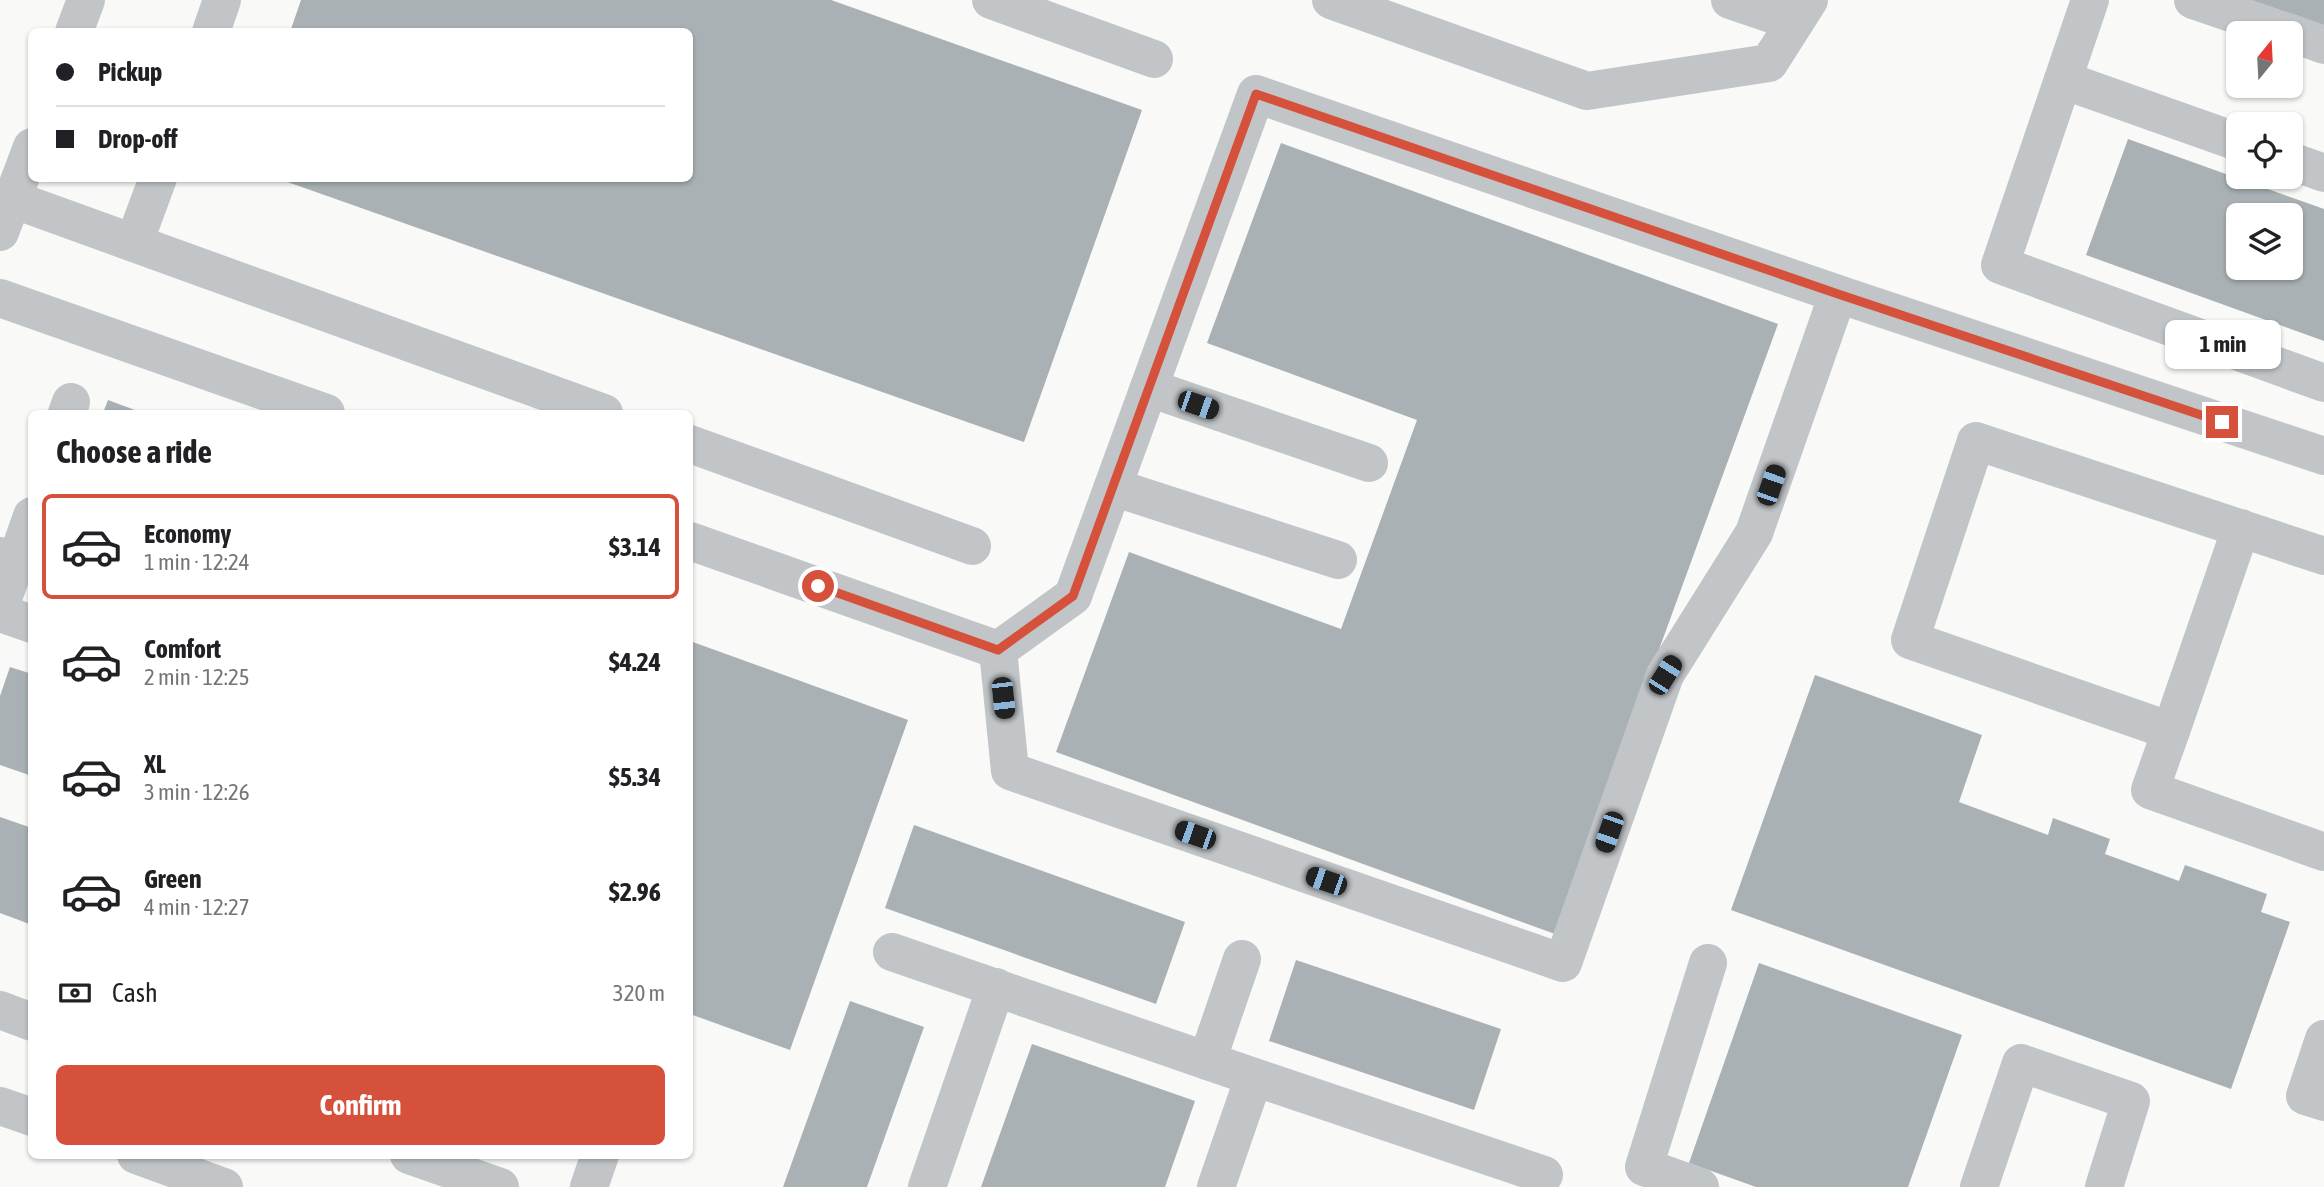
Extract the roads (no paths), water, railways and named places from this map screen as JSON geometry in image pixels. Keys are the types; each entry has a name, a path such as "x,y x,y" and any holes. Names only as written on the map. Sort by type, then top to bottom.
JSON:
{"street":[{"path":"76,28 86,0"},
{"path":"212,28 222,0"},
{"path":"991,0 1154,59"},
{"path":"1331,0 1587,91 1769,63 1802,11 1730,0"},
{"path":"2090,0 2000,265 2324,383"},
{"path":"2193,0 2255,21"},
{"path":"2303,37 2324,45"},
{"path":"2063,80 2226,138"},
{"path":"998,650 1073,596 1256,94 1838,294 2324,456"},
{"path":"28,157 6,216 134,243 596,410"},
{"path":"2303,165 2324,173"},
{"path":"134,243 157,182"},
{"path":"998,650 1010,771 1563,963 1665,675 1754,533 1838,294"},
{"path":"0,298 317,410"},
{"path":"1149,388 1369,463"},
{"path":"2172,731 1910,640 1976,441 2324,556"},
{"path":"693,445 972,546"},
{"path":"1113,486 1338,560"},
{"path":"0,607 8,559 28,524"},
{"path":"2241,528 2150,790 2324,852"},
{"path":"693,542 998,650"},
{"path":"0,613 28,623"},
{"path":"892,952 1544,1175"},
{"path":"1207,1061 1242,959"},
{"path":"1700,1187 1644,1167 1708,963"},
{"path":"927,1187 996,987"},
{"path":"2324,1039 2305,1096 2324,1102"},
{"path":"1979,1187 2021,1063 2131,1101 2104,1187"},
{"path":"1216,1187 1254,1077"},
{"path":"0,1106 28,1116"},
{"path":"147,1159 224,1187"},
{"path":"420,1159 499,1187"},
{"path":"589,1187 599,1159"}]}
